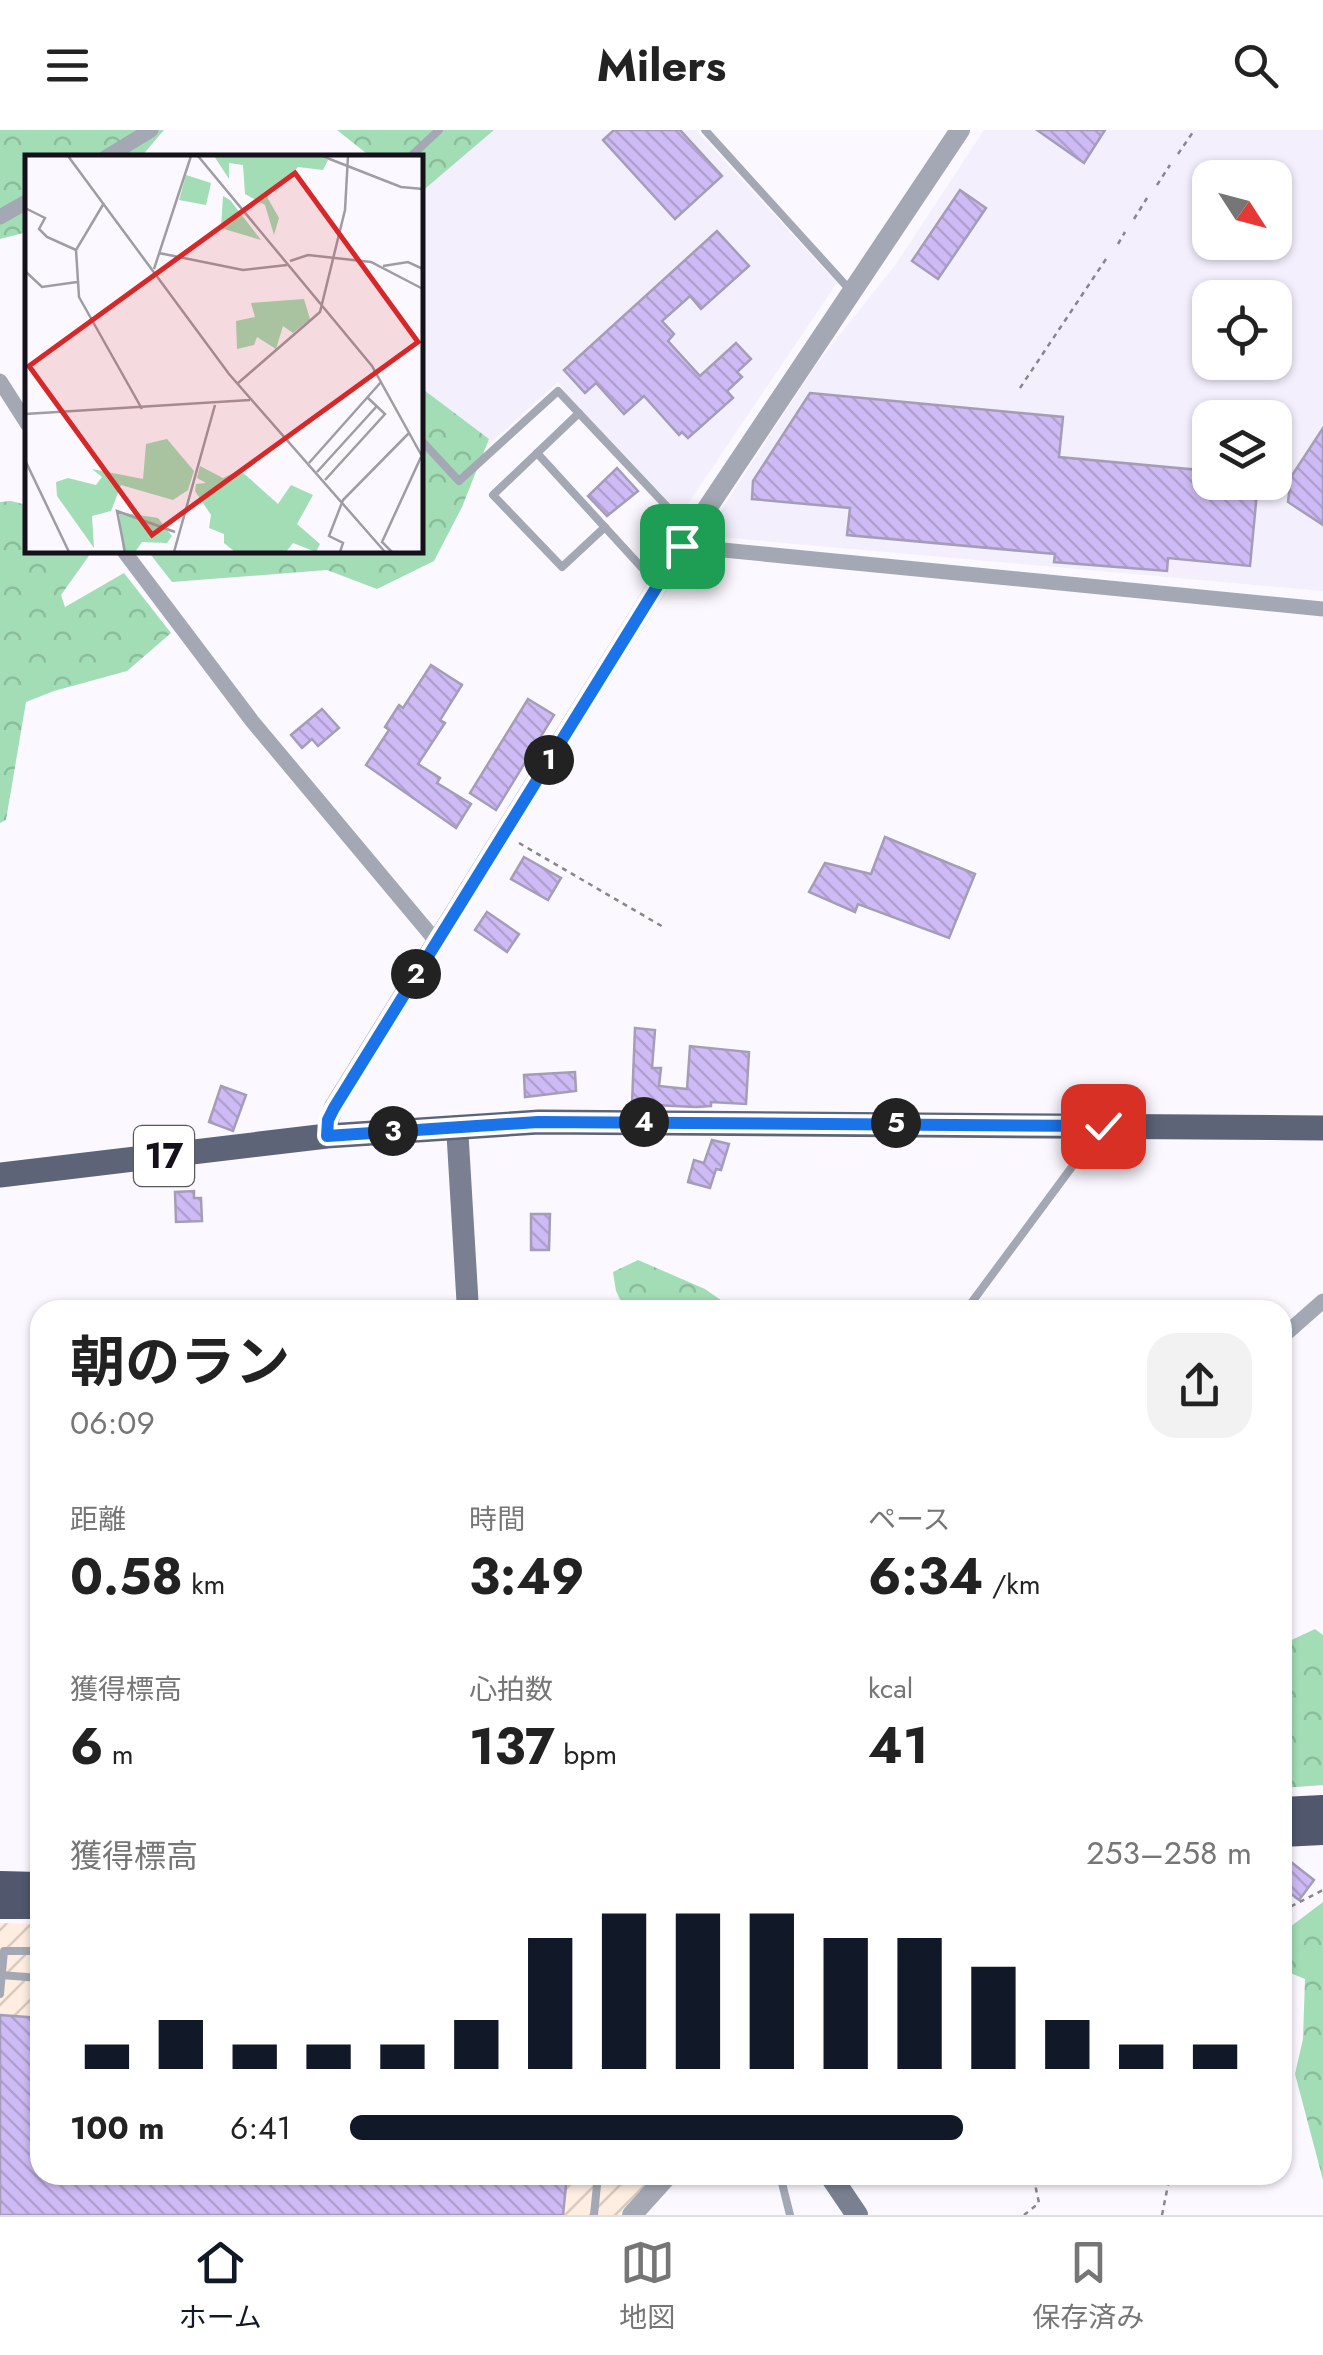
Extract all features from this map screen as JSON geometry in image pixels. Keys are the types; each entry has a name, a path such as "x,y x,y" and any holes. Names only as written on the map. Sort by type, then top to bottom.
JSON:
{"highway":[{"path":"1292,1810 1323,1808"},
{"path":"1292,1833 1323,1831"},
{"path":"0,1885 30,1886"},
{"path":"0,1906 30,1905"}],"main road":[{"name":"17","path":"0,1175 327,1136 457,1126 620,1122 1323,1128"},
{"path":"457,1126 467,1300"},
{"path":"837,2185 857,2215"}],"street":[{"path":"110,155 151,130"},
{"path":"327,1136 334,1108 658,585 960,130"},
{"path":"0,216 25,203"},
{"path":"0,381 25,420"},
{"path":"687,539 1323,609"},
{"path":"125,552 252,721 436,941"},
{"path":"1292,1328 1323,1300"},
{"path":"632,2215 659,2185"}],"lane":[{"path":"412,155 439,130"},
{"path":"706,130 850,291"},
{"path":"422,442 459,481 558,391 687,539"},
{"path":"579,412 493,494 562,567 605,527"},
{"path":"537,453 658,585"},
{"path":"973,1300 1103,1126"},
{"path":"0,1994 4,1951 30,1952"},
{"path":"0,1975 30,1977"},
{"path":"594,2215 597,2185"},
{"path":"782,2185 790,2215"}],"path":[{"path":"1178,154 1193,132"},
{"path":"1157,185 1170,165"},
{"path":"1134,218 1148,198"},
{"path":"1118,244 1125,232"},
{"path":"1020,388 1106,259"},
{"path":"503,834 664,928"},
{"path":"1292,1906 1323,1890"},
{"path":"1024,2215 1039,2203 1035,2185"},
{"path":"1162,2215 1168,2185"}],"shaded area":[{"path":"446,130 696,130 837,283 681,514 579,413 558,382 461,470 422,436 419,155"},
{"path":"984,130 1323,130 1323,591 718,537 714,521 818,362 896,264"},
{"path":"0,1923 30,1924 30,2185 647,2185 620,2215 0,2215"}],"green space":[{"path":"0,130 164,130 143,155 25,155 25,233 0,239"},
{"path":"337,130 494,130 422,191 422,155 368,155"},
{"path":"422,389 489,439 462,507 434,561 377,589 327,570 172,582 149,552 422,552"},
{"path":"0,502 25,504 25,552 92,552 61,595 65,607 124,573 171,633 127,671 26,702 6,820 0,823"},
{"path":"638,1260 705,1289 721,1300 620,1300 613,1272"},
{"path":"1315,1629 1323,1635 1323,1785 1292,1787 1292,1640"},
{"path":"1323,1902 1323,2180 1295,2074 1303,2039 1305,1979 1292,1974 1292,1925"}],"building":[{"path":"614,130 680,130 722,176 675,219 603,140"},
{"path":"1037,130 1105,130 1084,163"},
{"path":"960,190 986,208 938,279 912,261"},
{"path":"717,231 749,266 701,309 690,296 662,321 674,334 668,341 700,376 736,343 751,359 737,372 742,377 727,391 733,398 688,438 682,432 679,435 644,396 624,414 596,383 585,393 564,370"},
{"path":"810,393 1063,417 1059,457 1192,469 1192,500 1256,500 1250,566 1168,558 1167,571 1054,562 1055,554 847,535 850,508 752,499 753,481"},
{"path":"1323,428 1323,525 1288,502 1292,500 1292,475"},
{"path":"617,468 638,491 607,516 588,496"},
{"path":"431,665 462,685 440,720 445,723 418,764 440,778 437,783 471,804 456,828 366,765 389,730 385,727 399,705 403,708"},
{"path":"528,699 554,715 496,810 470,793"},
{"path":"322,709 339,728 318,746 312,739 302,748 291,735"},
{"path":"885,837 975,874 949,938 858,904 855,912 809,892 825,863 871,874"},
{"path":"524,857 561,878 548,900 511,879"},
{"path":"487,912 519,934 507,952 475,930"},
{"path":"635,1028 655,1030 652,1068 661,1068 659,1086 687,1089 690,1046 749,1052 746,1104 632,1104"},
{"path":"575,1072 576,1091 525,1097 524,1075"},
{"path":"221,1086 246,1095 233,1131 209,1122"},
{"path":"712,1140 729,1144 721,1170 716,1169 710,1188 688,1182 694,1160 704,1163"},
{"path":"194,1191 194,1198 201,1198 202,1221 176,1222 175,1192"},
{"path":"531,1214 550,1214 549,1250 531,1250"},
{"path":"1292,1863 1314,1880 1299,1900 1292,1895"},
{"path":"0,2015 30,2017 30,2185 566,2185 563,2215 0,2215"}],"route":[{"path":"682,546 334,1108 327,1136 538,1122 1103,1126"}]}
